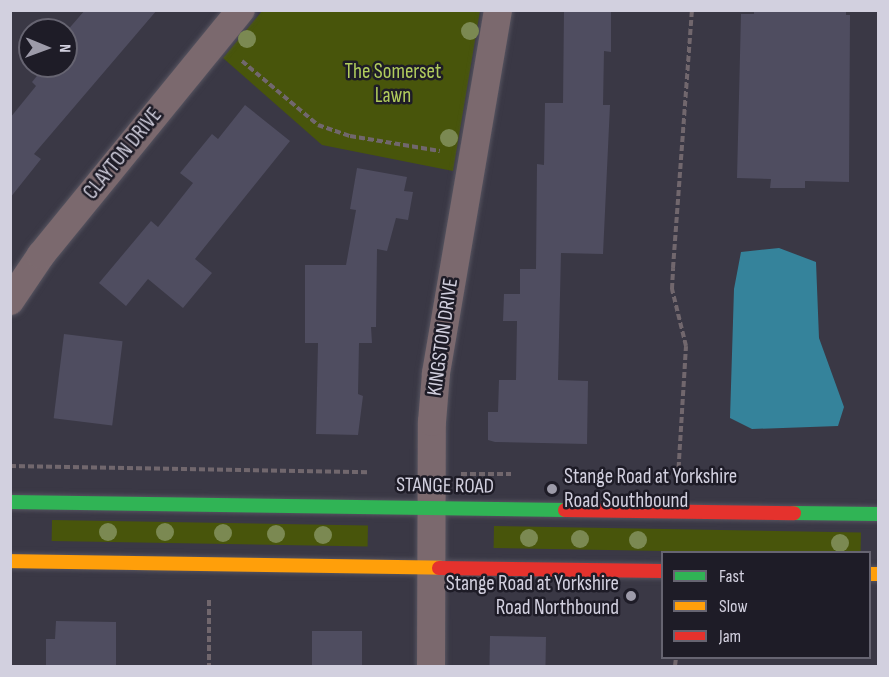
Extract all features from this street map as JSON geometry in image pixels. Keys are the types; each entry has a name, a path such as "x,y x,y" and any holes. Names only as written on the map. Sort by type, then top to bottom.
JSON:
{"main road":[{"name":"STANGE ROAD","path":"10,502 879,514"},
{"path":"10,561 661,571"}],"street":[{"name":"CLAYTON DRIVE","path":"10,301 41,255 241,10"},
{"name":"KINGSTON DRIVE","path":"431,666 430,567 436,373 498,10"}],"path":[{"path":"678,477 686,346 672,289 692,10"},
{"path":"242,61 318,125 350,136 440,151"},
{"path":"10,466 373,472"},
{"path":"209,600 209,666"}],"green space":[{"name":"The Somerset Lawn","path":"262,11 480,11 453,171 322,145 223,58"},
{"path":"52,520 368,526 368,547 52,541"},
{"path":"494,526 861,532 861,551 494,548"}],"water":[{"path":"779,248 816,262 819,338 844,407 838,426 752,429 730,418 734,289 741,252"}],"building":[{"path":"85,10 157,10 34,154 41,159 10,198 10,118 36,86 32,82 35,78 78,78 78,18"},
{"path":"564,10 611,10 611,52 604,51 603,105 610,105 603,254 561,253 558,380 588,381 587,444 495,442 488,440 488,412 498,412 499,380 516,380 517,321 503,321 504,294 520,294 520,269 536,269 537,164 544,165 545,103 563,103"},
{"path":"754,10 846,10 846,15 850,15 849,182 805,181 805,188 770,188 771,179 737,178 741,14 754,14"},
{"path":"245,105 290,141 195,259 212,273 183,308 148,279 126,306 99,283 151,221 158,227 193,183 180,173 212,134 218,139"},
{"path":"357,168 407,177 404,191 413,192 408,220 396,218 387,251 377,249 376,327 371,327 372,343 359,343 358,394 363,396 358,435 316,434 318,343 305,343 305,265 346,265 356,210 350,209"},
{"path":"64,334 123,341 112,426 54,418"},
{"path":"56,621 116,622 116,666 46,666 46,639 55,639"},
{"path":"312,631 362,631 362,666 312,666"},
{"path":"490,636 546,637 545,666 489,666"}],"traffic: fast":[{"path":"10,502 565,510"},
{"path":"794,513 878,514"}],"traffic: slow":[{"path":"10,561 439,568"},
{"path":"871,574 878,574"}],"traffic: jam":[{"path":"565,510 794,513"},
{"path":"439,568 661,571"}],"place":[{"name":"Stange Road at Yorkshire Road Southbound","path":"552,489"},
{"name":"Stange Road at Yorkshire Road Northbound","path":"631,596"}]}
